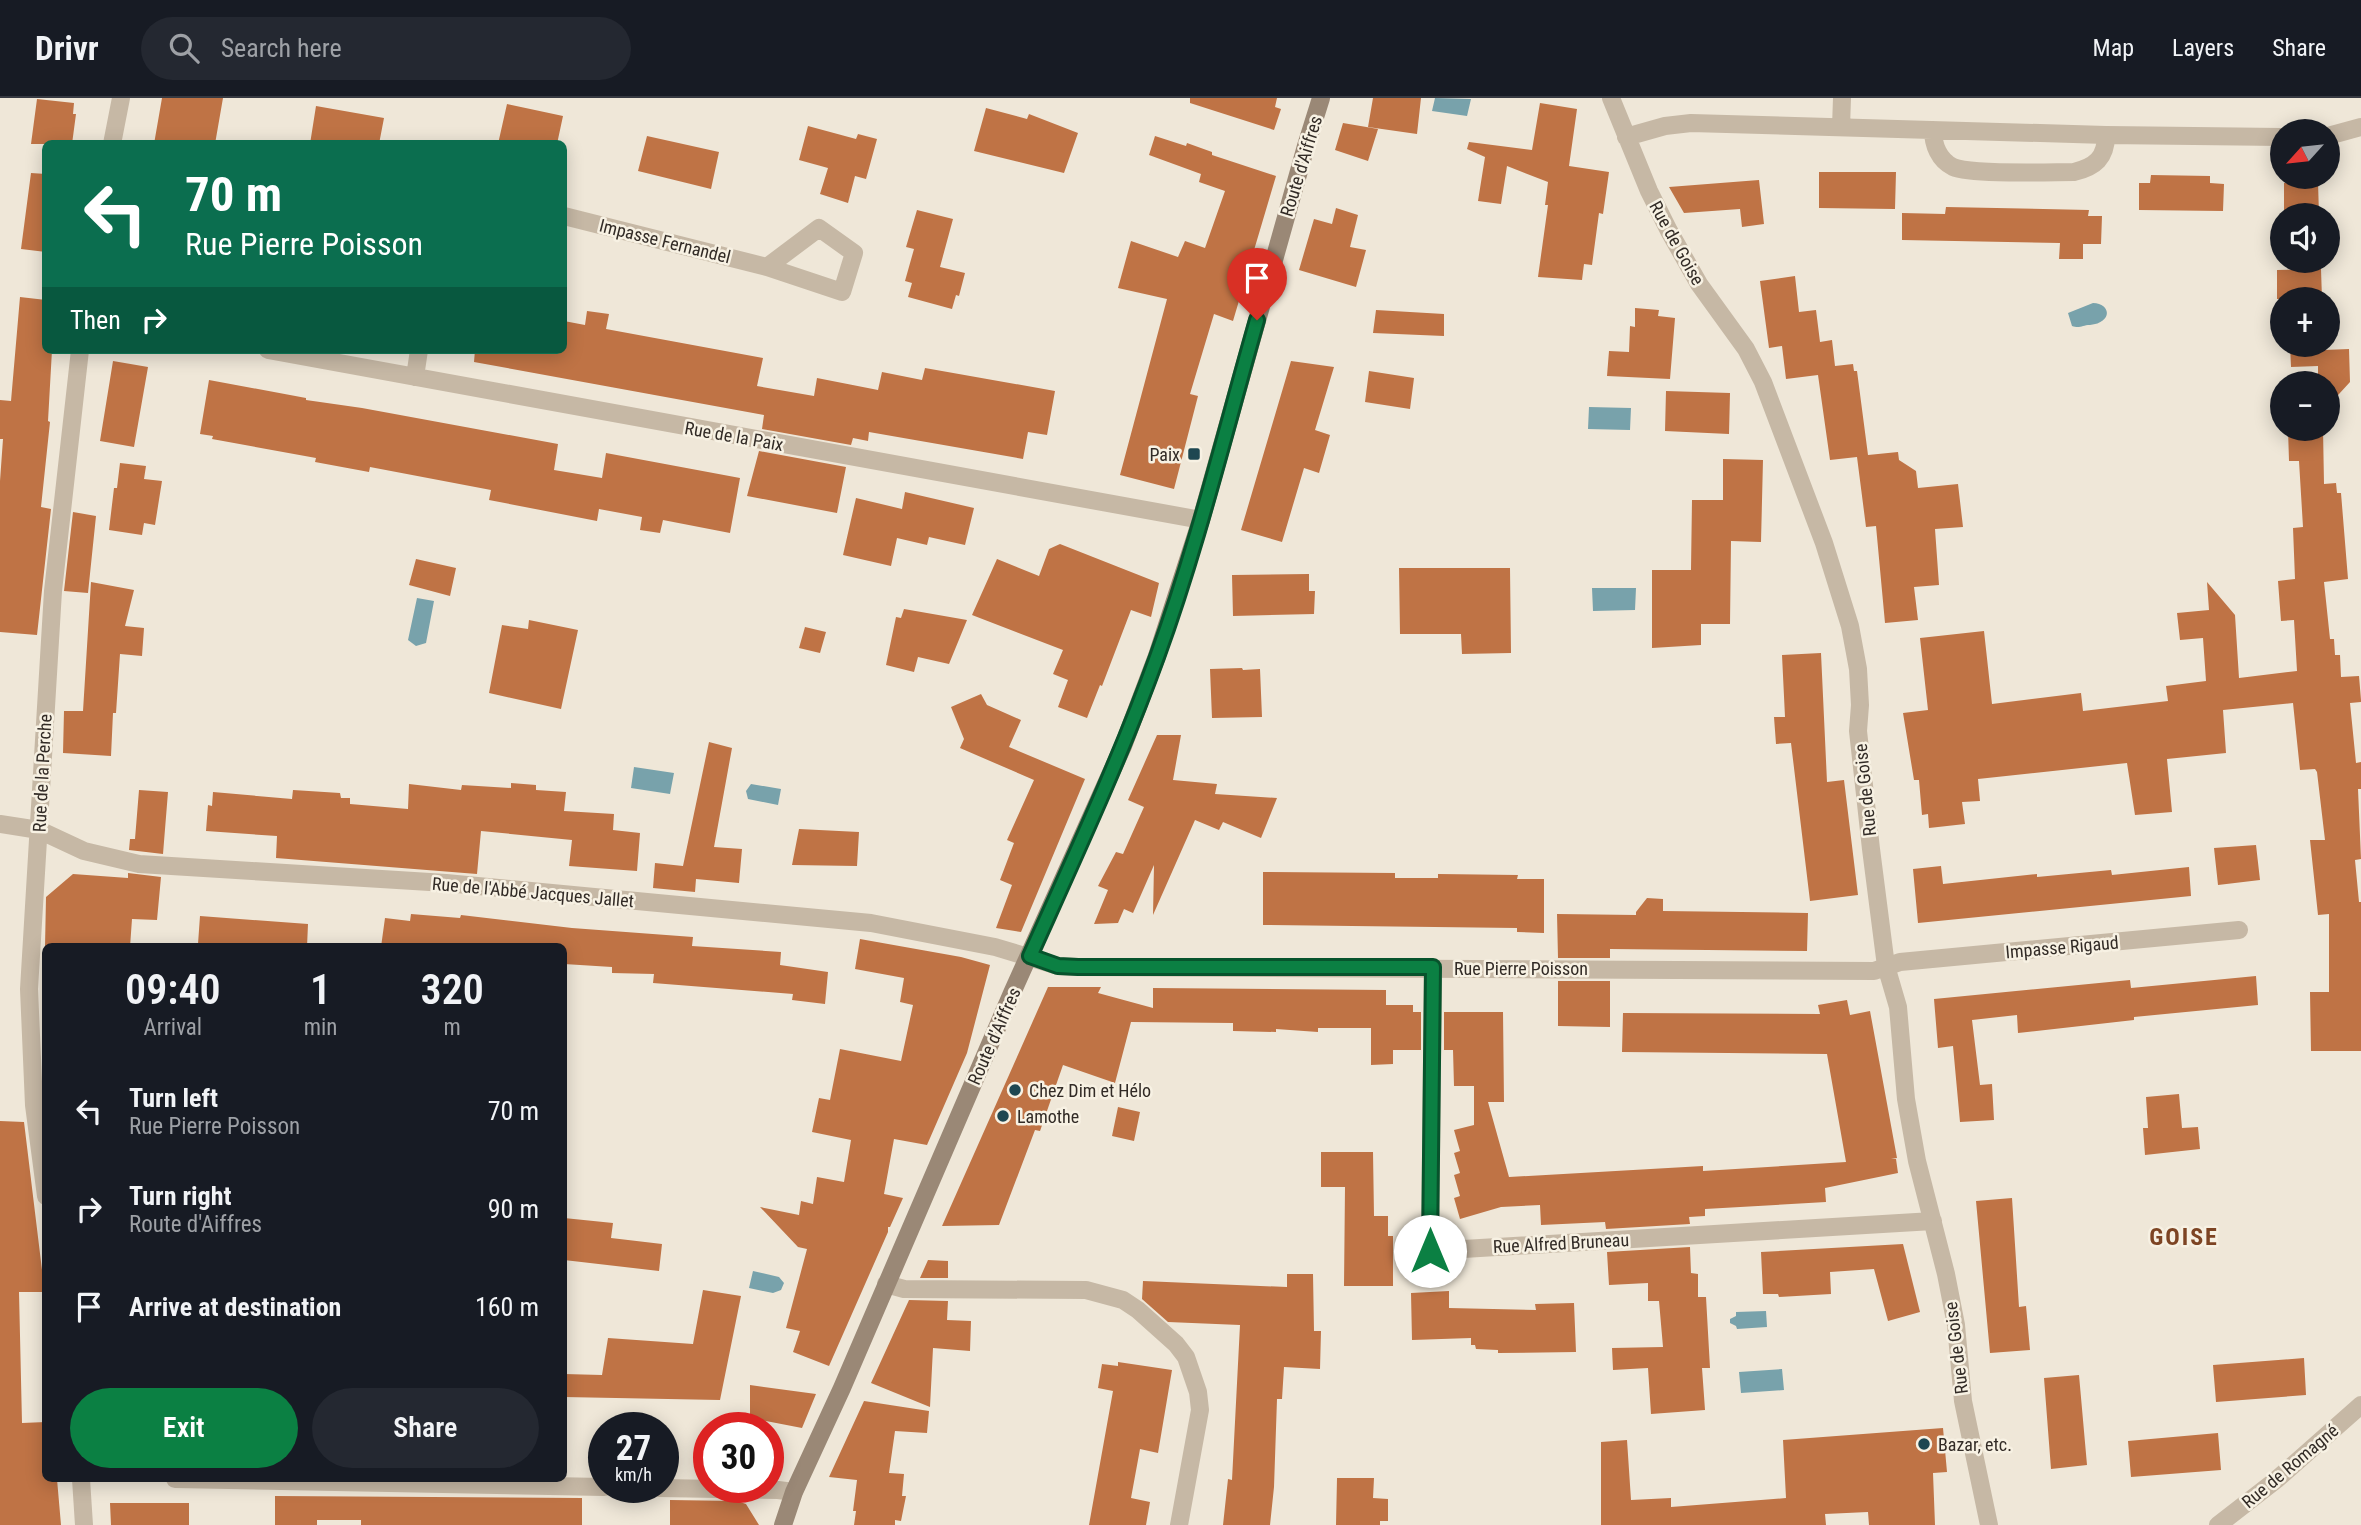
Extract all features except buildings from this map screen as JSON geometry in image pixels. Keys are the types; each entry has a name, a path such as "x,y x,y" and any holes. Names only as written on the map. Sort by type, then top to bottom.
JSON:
{"main road":[{"name":"Route d'Aiffres","path":"783,1525 794,1492 1123,747 1157,656 1201,520 1321,98"}],"street":[{"path":"113,140 121,98"},
{"name":"Rue de Goise","path":"1611,98 1649,191 1699,284 1730,325 1763,382 1824,543 1850,626 1858,668 1858,731 1886,966 1898,1007 1906,1099 1917,1161 1956,1325 1963,1401 1989,1525"},
{"path":"1841,127 1842,98"},
{"path":"1626,137 1665,126 1691,123 2270,137"},
{"path":"2340,133 2361,126"},
{"path":"1933,130 1933,143 1944,161 1964,170 2074,172 2086,169 2100,158 2106,148 2106,135"},
{"name":"Impasse Fernandel","path":"567,217 767,267 842,292 854,253 819,228 767,267"},
{"name":"Rue de la Perche","path":"42,1166 34,1105 29,989 53,591 80,354"},
{"name":"Rue de la Paix","path":"290,354 1201,520"},
{"path":"415,377 418,354"},
{"name":"Rue de l'Abbé Jacques Jallet","path":"0,824 39,830 84,851 139,864 446,883 871,923 1030,956"},
{"name":"Impasse Rigaud","path":"1886,966 1900,962 2239,930"},
{"name":"Rue Pierre Poisson","path":"1030,956 1058,966 1078,967 1874,971 1886,966"},
{"name":"Rue Alfred Bruneau","path":"1433,967 1430,1251 1933,1221"},
{"path":"886,1284 904,1289 1086,1290 1123,1300 1138,1310 1176,1344 1186,1357 1198,1392 1200,1410 1179,1525"},
{"name":"Rue de Romagné","path":"2218,1525 2276,1480 2361,1405"},
{"path":"81,1482 84,1525"},
{"path":"359,1482 588,1486"},
{"path":"679,1488 794,1492"}],"water":[{"path":"1435,98 1471,99 1467,116 1432,111"},
{"path":"2093,303 2104,307 2106,317 2097,324 2072,326 2068,313"},
{"path":"1589,407 1631,408 1630,430 1588,429"},
{"path":"1592,588 1636,588 1635,610 1593,611"},
{"path":"417,598 434,601 426,643 416,646 408,640"},
{"path":"634,767 674,773 670,794 631,788"},
{"path":"751,784 781,789 778,805 748,799 746,791"},
{"path":"753,1271 779,1277 784,1283 781,1290 773,1293 749,1288"},
{"path":"1766,1311 1767,1327 1737,1329 1730,1323 1736,1312"},
{"path":"1782,1369 1784,1390 1741,1393 1739,1372"}],"place":[{"name":"Paix","path":"1194,454"},
{"name":"Chez Dim et Hélo","path":"1015,1090"},
{"name":"Lamothe","path":"1003,1116"},
{"name":"Bazar, etc.","path":"1924,1444"}],"district":[{"name":"GOISE","path":"2184,1237"}],"route":[{"path":"1257,320 1201,520 1157,656 1123,747 1030,956 1058,966 1078,967 1433,967 1430,1251"}]}
